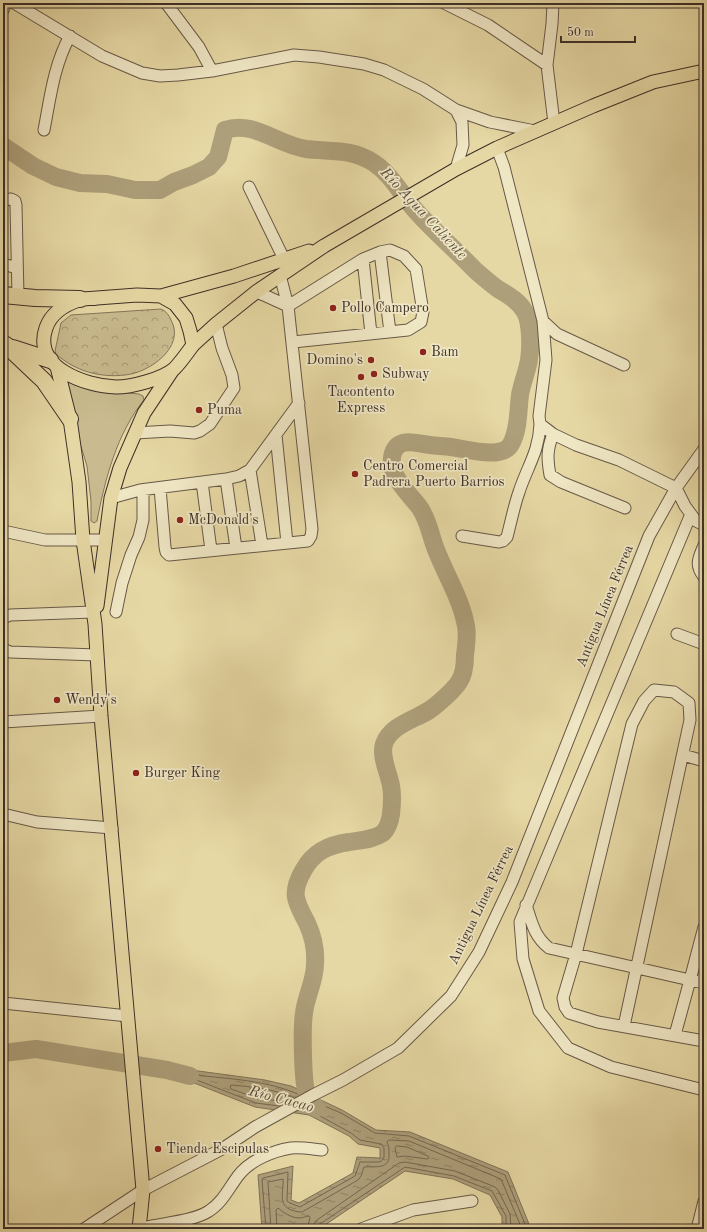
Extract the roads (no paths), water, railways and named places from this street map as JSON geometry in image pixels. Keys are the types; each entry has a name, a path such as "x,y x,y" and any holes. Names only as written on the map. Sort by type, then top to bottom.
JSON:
{"highway":[{"path":"11,295 80,299"},
{"path":"4,344 53,364"},
{"path":"4,344 44,381 70,419"}],"main road":[{"path":"94,618 111,498 120,468 144,413 174,369 193,345 216,324 256,292 324,246 388,207 456,169 535,131 653,82 704,71"},
{"path":"144,1228 142,1213 143,1190 101,716 94,618 83,540 79,482 70,419 53,364 44,349 43,340 48,322 53,315 63,307 80,299 137,295 161,296 234,276 324,246"},
{"path":"161,296 175,304 186,318 193,345"},
{"path":"53,364 79,380 117,387 141,383 160,377 174,369"}],"street":[{"path":"3,10 6,3"},
{"path":"14,3 102,56 142,73 160,76 178,75 212,71 294,55 319,56 364,64 384,70 423,89 456,110 490,122 535,131"},
{"path":"166,3 199,47 212,71"},
{"path":"444,3 488,25 546,65"},
{"path":"553,3 552,24 546,65 554,123"},
{"path":"44,130 62,49 70,36"},
{"path":"456,110 462,122 464,145 456,169"},
{"path":"462,536 499,542 503,541 507,537 519,491 534,457 540,438 539,416 546,360 543,321 504,167 497,148"},
{"path":"249,187 284,259"},
{"path":"3,200 11,199 15,201 16,205 17,268 11,295"},
{"path":"288,306 363,260 380,252 390,250 399,252 416,269 423,312 420,322 408,330 293,342"},
{"path":"380,252 390,332"},
{"path":"363,260 372,334"},
{"path":"3,264 17,268"},
{"path":"160,488 166,552 169,555 308,541 311,536 312,529 293,342 288,306 280,275"},
{"path":"256,292 288,306"},
{"path":"543,321 557,334 624,365"},
{"path":"135,433 170,431 194,433 210,424 234,388 232,375 222,348 216,324"},
{"path":"111,498 143,490 239,476 250,470 299,403"},
{"path":"540,424 553,434 576,445 619,460 676,488 685,506 696,521 704,525"},
{"path":"553,434 548,447 550,475 561,482 625,508"},
{"path":"276,435 287,543"},
{"name":"Antigua Línea Férrea","path":"84,1229 143,1190 216,1152 282,1112 343,1080 398,1048 451,996 479,952 512,882 649,536 676,488 704,449"},
{"path":"250,470 262,545"},
{"path":"226,479 236,548"},
{"path":"202,482 211,550"},
{"path":"116,612 122,582 139,537 143,520 143,490"},
{"path":"691,514 520,922 523,959 539,1011 568,1048 611,1067 704,1090"},
{"path":"3,531 45,540 105,540"},
{"path":"704,545 697,563 699,571 704,576"},
{"path":"3,618 10,615 94,618"},
{"path":"677,634 704,644"},
{"path":"3,649 10,652 97,655"},
{"path":"624,1026 690,720 689,703 674,692 654,690 644,701 632,724 564,998 565,1007 569,1013 598,1022 704,1041"},
{"path":"3,722 101,716"},
{"path":"683,755 704,760"},
{"path":"3,814 37,822 112,828"},
{"path":"526,905 540,941 549,948 704,983"},
{"path":"676,1035 704,927"},
{"path":"3,1003 128,1016"},
{"path":"144,1228 195,1217 210,1211 228,1192 237,1176 246,1166 268,1155 292,1148 322,1150"},
{"path":"361,1229 413,1210 472,1201"},
{"path":"697,1229 704,1201"}],"water":[{"path":"167,1070 191,1070 265,1080 291,1086 342,1110 376,1130 410,1132 508,1172 531,1229 502,1229 502,1217 490,1195 453,1179 405,1171 319,1229 262,1229 258,1175 293,1166 291,1200 299,1203 353,1173 357,1157 380,1158 380,1148 358,1144 349,1136 309,1115 255,1107 189,1081"}],"waterway":[{"name":"Río Agua Caliente","path":"3,146 33,166 56,177 80,183 107,184 135,190 160,190 174,182 209,167 218,157 225,130 235,128 246,128 266,134 296,147 357,155 366,158 386,173 427,223 476,271 495,287 516,301 523,308 527,317 530,335 529,360 520,395 516,433 507,449 492,453 409,442 399,444 393,453 392,461 396,476 420,508 427,522 435,547 464,616 467,640 463,672 457,685 440,702 428,711 397,728 391,733 384,744 384,760 392,789 392,807 390,819 385,831 375,837 341,843 322,850 307,864 299,879 296,892 297,903 311,933 315,954 314,976 304,1013 303,1042 306,1091 309,1100 317,1108"},
{"name":"Río Cacao","path":"3,1053 36,1049 167,1070 190,1076"}],"place":[{"name":"Pollo Campero","path":"333,308"},
{"name":"Bam","path":"423,352"},
{"name":"Domino's","path":"371,360"},
{"name":"Subway","path":"374,374"},
{"name":"Tacontento Express","path":"361,377"},
{"name":"Puma","path":"199,410"},
{"name":"Centro Comercial Padrera Puerto Barrios","path":"355,474"},
{"name":"McDonald's","path":"180,520"},
{"name":"Wendy's","path":"57,700"},
{"name":"Burger King","path":"136,773"},
{"name":"Tienda Escipulas","path":"158,1149"}]}
